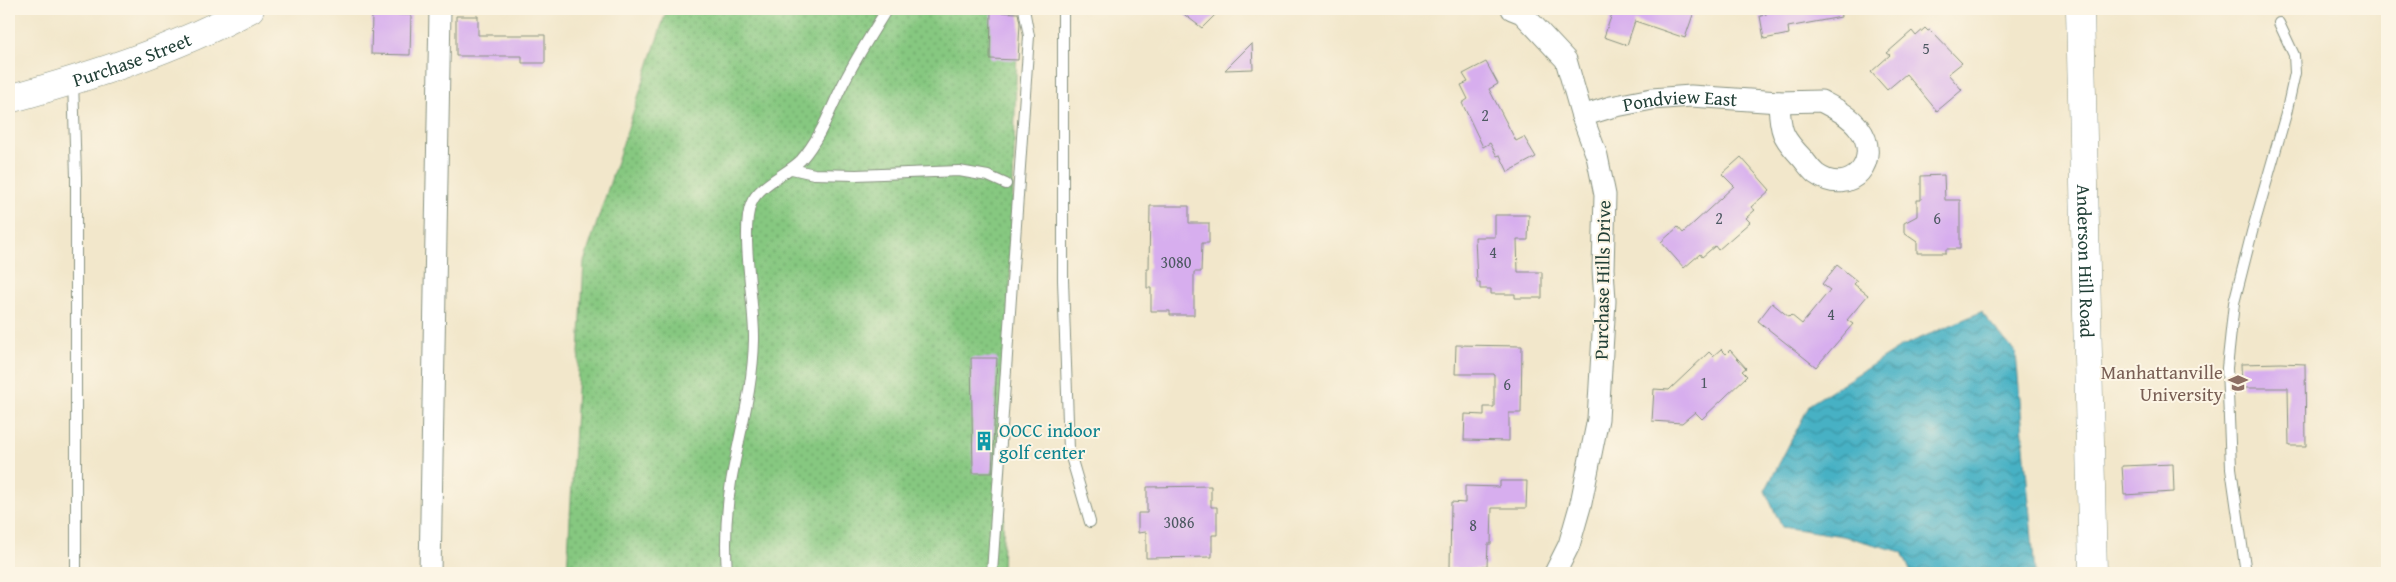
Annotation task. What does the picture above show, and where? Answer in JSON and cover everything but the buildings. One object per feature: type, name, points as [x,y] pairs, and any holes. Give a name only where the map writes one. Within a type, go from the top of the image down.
[{"type":"main road","name":"Purchase Street","points":[[9,99],[143,58],[212,29],[250,9]]},
{"type":"main road","name":"Anderson Hill Road","points":[[2080,9],[2093,573]]},
{"type":"street","points":[[430,573],[440,9]]},
{"type":"street","name":"Purchase Hills Drive","points":[[1512,9],[1522,13],[1566,60],[1582,116],[1597,156],[1605,195],[1603,269],[1605,301],[1598,419],[1581,503],[1569,545],[1555,573]]},
{"type":"street","name":"Pondview East","points":[[1582,116],[1611,107],[1691,96],[1779,102],[1821,101],[1843,113],[1858,128],[1865,140],[1867,153],[1863,169],[1857,177],[1844,182],[1830,180],[1816,174],[1793,148],[1780,128],[1779,102]]},
{"type":"lane","points":[[727,573],[728,508],[731,482],[751,386],[754,341],[748,230],[751,204],[772,179],[792,169],[811,149],[826,124],[842,84],[887,9]]},
{"type":"lane","points":[[992,573],[1028,36],[1024,9]]},
{"type":"lane","points":[[1063,9],[1063,280],[1069,450],[1090,522]]},
{"type":"lane","points":[[2246,573],[2231,468],[2226,368],[2234,303],[2286,114],[2295,73],[2294,54],[2279,23]]},
{"type":"lane","points":[[72,80],[76,177],[76,573]]},
{"type":"lane","points":[[792,169],[814,174],[856,175],[960,170],[988,176],[1006,184]]},
{"type":"green space","points":[[667,9],[1018,9],[1002,573],[567,573],[584,262]]},
{"type":"water","points":[[1981,312],[2016,353],[2035,573],[1911,573],[1902,552],[1843,536],[1782,527],[1765,491],[1810,404],[1902,346]]},
{"type":"place","name":"Manhattanville University","points":[[2238,383]]},
{"type":"place","name":"OOCC indoor golf center","points":[[984,441]]}]
